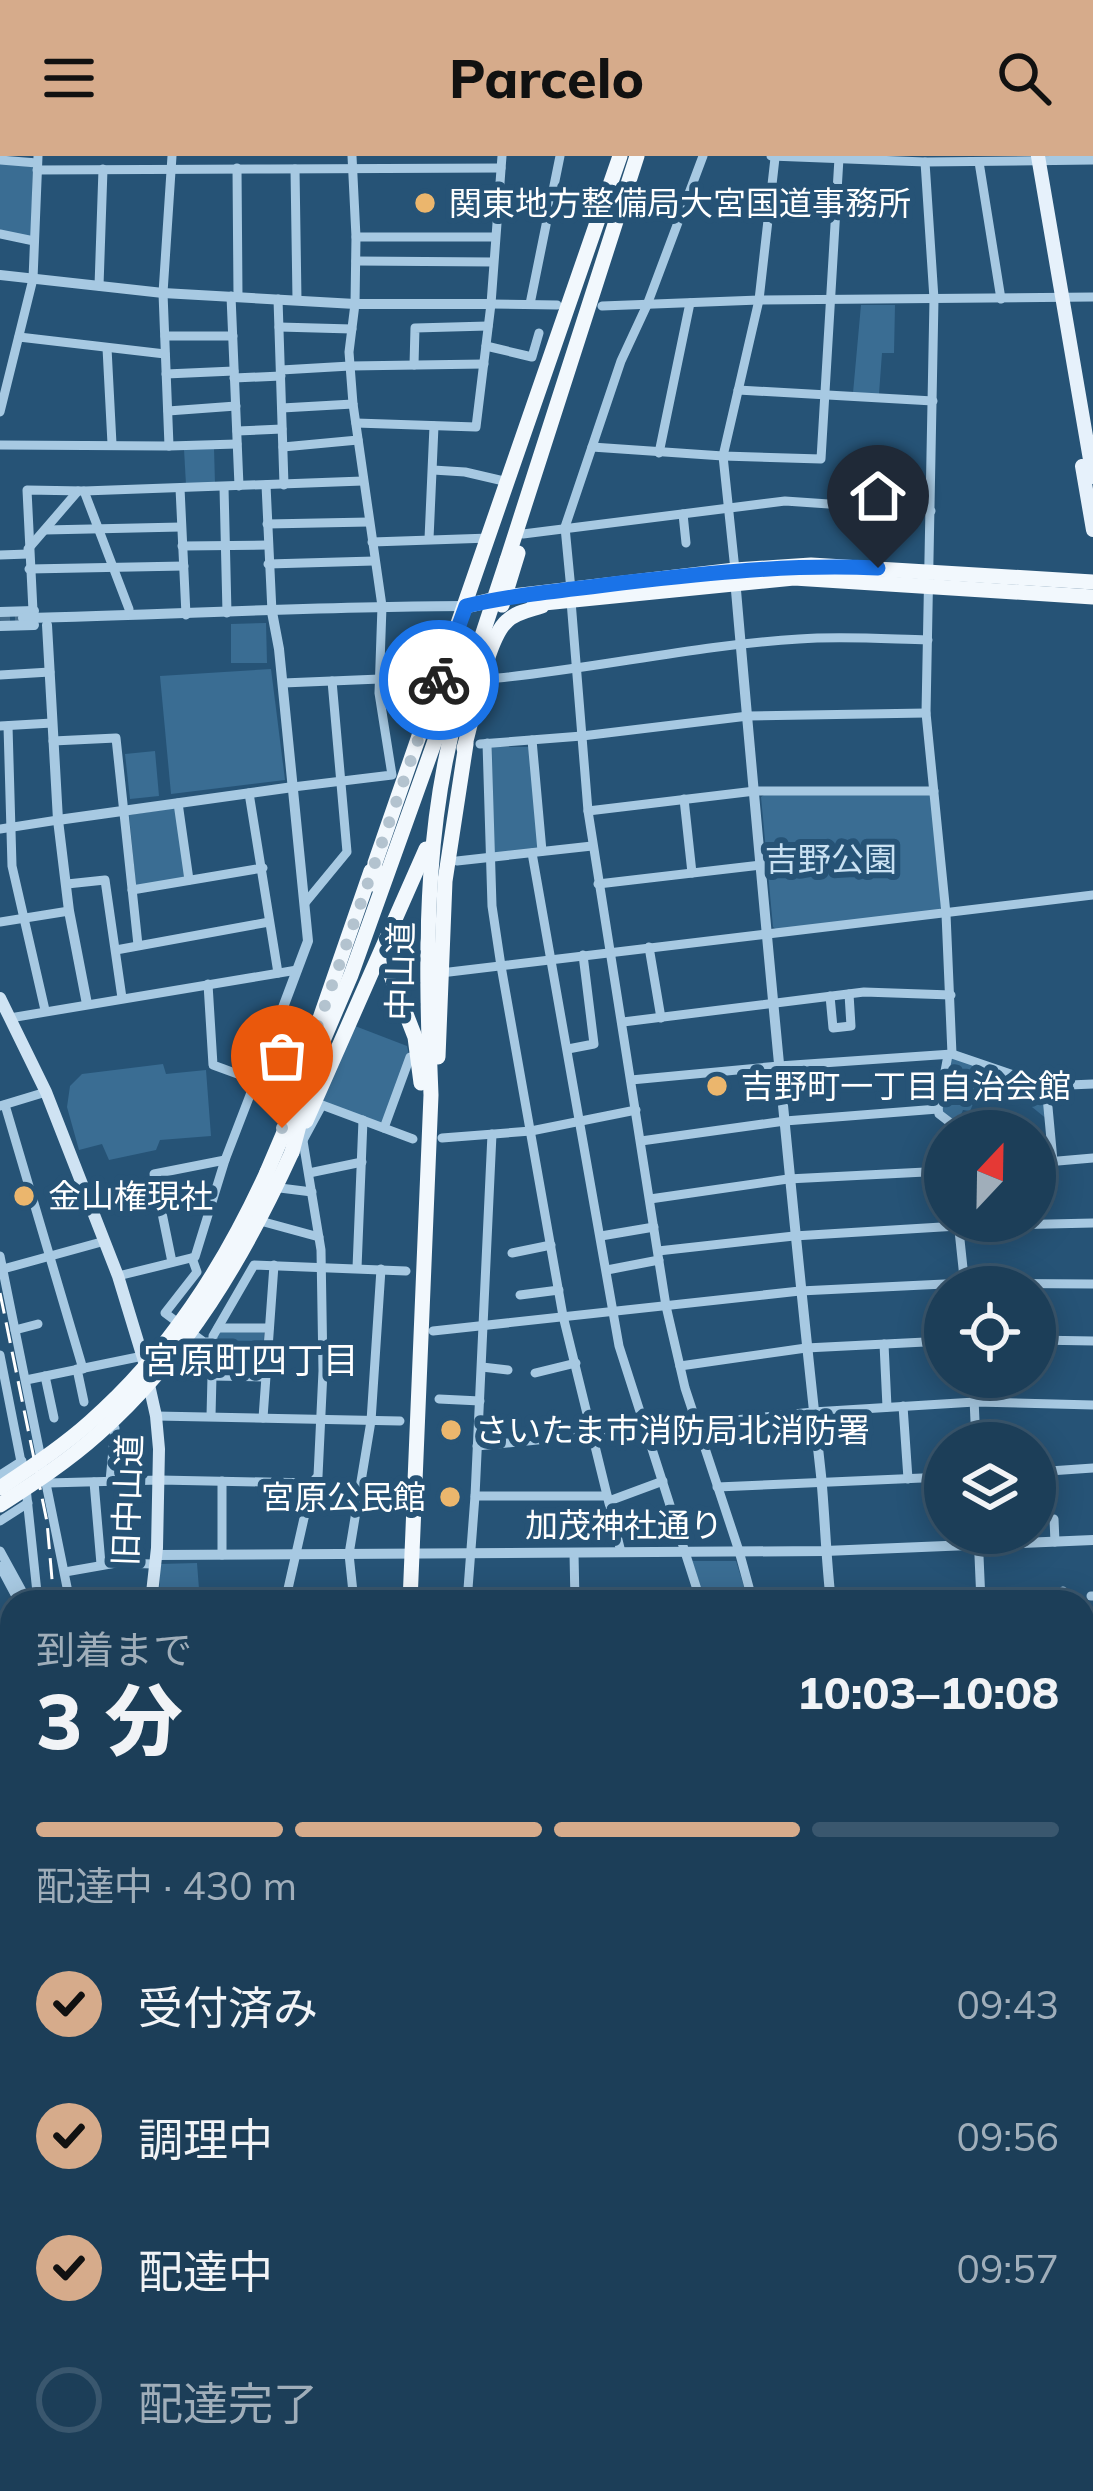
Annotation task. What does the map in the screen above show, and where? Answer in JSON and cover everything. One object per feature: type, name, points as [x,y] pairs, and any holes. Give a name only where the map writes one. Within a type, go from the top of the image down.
[{"type":"highway","name":"中山道","points":[[374,884],[375,863],[614,175],[628,156]]},
{"type":"highway","name":"中山道","points":[[402,1590],[426,1238],[431,1095],[428,1018],[438,800],[470,658],[628,156]]},
{"type":"highway","points":[[502,603],[585,350],[614,175]]},
{"type":"highway","points":[[466,606],[735,576],[1093,582]]},
{"type":"highway","points":[[930,578],[1093,597]]},
{"type":"highway","points":[[426,1238],[436,1134],[447,865],[478,743],[494,641],[507,620],[571,596]]},
{"type":"highway","points":[[502,603],[550,602]]},
{"type":"highway","points":[[466,606],[483,618],[494,641]]},
{"type":"highway","points":[[0,1488],[93,1420],[163,1346],[220,1265],[267,1172],[351,975],[470,658]]},
{"type":"highway","points":[[297,1146],[300,1118],[464,687]]},
{"type":"highway","points":[[445,804],[478,743]]},
{"type":"highway","points":[[0,1505],[100,1432],[182,1344],[218,1294],[297,1146],[426,849]]},
{"type":"highway","points":[[267,1172],[375,863]]},
{"type":"highway","name":"中山道","points":[[385,960],[415,1036],[421,1088],[409,1590]]},
{"type":"main road","points":[[1039,158],[1092,471]]},
{"type":"main road","points":[[1071,348],[1084,376],[1093,426]]},
{"type":"main road","points":[[1071,348],[1068,377],[1093,530]]},
{"type":"main road","name":"旧中山道","points":[[0,998],[46,1092],[118,1276],[143,1356],[156,1416],[160,1480],[152,1590]]},
{"type":"street","points":[[169,446],[163,292],[172,156]]},
{"type":"street","points":[[6,828],[392,775],[381,713],[382,606],[350,366],[356,261],[352,156]]},
{"type":"street","points":[[530,304],[560,156]]},
{"type":"street","points":[[703,156],[621,362],[565,530],[587,811],[666,1306],[696,1423],[750,1590]]},
{"type":"street","points":[[830,1590],[723,456],[759,300],[773,157],[1093,160]]},
{"type":"street","points":[[592,447],[821,459],[839,158]]},
{"type":"street","points":[[0,160],[172,172],[501,162],[476,427],[356,423]]},
{"type":"street","points":[[641,1141],[784,1121],[938,1109],[950,1055],[951,995],[926,713],[934,299],[925,162]]},
{"type":"street","points":[[979,162],[1001,298]]},
{"type":"street","points":[[0,412],[33,278],[37,163]]},
{"type":"street","points":[[237,168],[232,336],[239,486]]},
{"type":"street","points":[[296,169],[297,300]]},
{"type":"street","points":[[99,286],[104,170]]},
{"type":"street","points":[[0,234],[34,241]]},
{"type":"street","points":[[356,237],[495,237]]},
{"type":"street","points":[[356,261],[494,262]]},
{"type":"street","points":[[0,275],[163,292],[355,304],[557,305]]},
{"type":"street","points":[[602,306],[1093,297]]},
{"type":"street","points":[[278,299],[284,485]]},
{"type":"street","points":[[659,453],[691,303]]},
{"type":"street","points":[[414,365],[415,328],[488,326]]},
{"type":"street","points":[[279,327],[352,329]]},
{"type":"street","points":[[486,346],[532,357],[538,333]]},
{"type":"street","points":[[165,336],[232,336]]},
{"type":"street","points":[[19,337],[165,354]]},
{"type":"street","points":[[107,348],[112,444]]},
{"type":"street","points":[[166,374],[484,364]]},
{"type":"street","points":[[738,390],[933,401]]},
{"type":"street","points":[[282,408],[353,404]]},
{"type":"street","points":[[168,411],[236,406]]},
{"type":"street","points":[[430,539],[434,426]]},
{"type":"street","points":[[237,431],[282,429]]},
{"type":"street","points":[[283,447],[358,440]]},
{"type":"street","points":[[0,445],[237,444]]},
{"type":"street","points":[[433,470],[508,482]]},
{"type":"street","points":[[28,615],[27,490],[363,482]]},
{"type":"street","points":[[213,1342],[204,1342],[165,1313],[197,1272],[192,1258],[308,941],[272,612],[266,485]]},
{"type":"street","points":[[224,487],[227,614]]},
{"type":"street","points":[[180,488],[186,615]]},
{"type":"street","points":[[81,491],[129,609]]},
{"type":"street","points":[[0,555],[28,552],[81,491]]},
{"type":"street","points":[[524,534],[785,501],[931,511]]},
{"type":"street","points":[[683,514],[686,543]]},
{"type":"street","points":[[267,524],[369,522]]},
{"type":"street","points":[[45,530],[181,527]]},
{"type":"street","points":[[372,542],[490,538]]},
{"type":"street","points":[[182,546],[268,544]]},
{"type":"street","points":[[268,564],[374,561]]},
{"type":"street","points":[[29,569],[184,566]]},
{"type":"street","points":[[0,612],[186,615],[466,606]]},
{"type":"street","points":[[28,615],[170,608],[186,615]]},
{"type":"street","points":[[0,626],[170,622],[186,615]]},
{"type":"street","points":[[47,625],[58,820],[87,1004]]},
{"type":"street","points":[[498,678],[805,638],[928,640]]},
{"type":"street","points":[[0,675],[50,672]]},
{"type":"street","points":[[283,683],[427,680]]},
{"type":"street","points":[[304,903],[347,852],[332,681]]},
{"type":"street","points":[[621,1552],[563,1316],[501,966],[478,743],[748,716],[926,713]]},
{"type":"street","points":[[45,1010],[6,828],[4,726],[52,723]]},
{"type":"street","points":[[53,741],[116,738],[139,945]]},
{"type":"street","points":[[532,740],[537,852],[550,961],[619,1346],[698,1590]]},
{"type":"street","points":[[587,811],[754,791],[934,791]]},
{"type":"street","points":[[249,793],[278,973]]},
{"type":"street","points":[[684,800],[692,873]]},
{"type":"street","points":[[178,803],[189,880]]},
{"type":"street","points":[[457,862],[592,846]]},
{"type":"street","points":[[598,884],[760,865]]},
{"type":"street","points":[[132,890],[262,868]]},
{"type":"street","points":[[67,884],[105,880],[122,998]]},
{"type":"street","points":[[441,973],[1092,898]]},
{"type":"street","points":[[0,922],[69,911]]},
{"type":"street","points":[[116,950],[269,922]]},
{"type":"street","points":[[649,947],[661,1018]]},
{"type":"street","points":[[568,1049],[594,1044],[583,955]]},
{"type":"street","points":[[10,1018],[297,970]]},
{"type":"street","points":[[208,984],[213,1065],[287,1092]]},
{"type":"street","points":[[622,1022],[864,992],[951,995]]},
{"type":"street","points":[[830,996],[833,1028],[851,1026],[849,994]]},
{"type":"street","points":[[631,1080],[950,1055],[1046,1086],[1093,1084]]},
{"type":"street","points":[[384,1128],[410,1057]]},
{"type":"street","points":[[1046,1086],[1048,1110]]},
{"type":"street","points":[[46,1092],[3,1105],[50,1256],[84,1402]]},
{"type":"street","points":[[406,1271],[243,1263],[297,1146],[322,1105],[412,1138]]},
{"type":"street","points":[[442,1138],[531,1131],[636,1110]]},
{"type":"street","points":[[357,1268],[363,1120]]},
{"type":"street","points":[[467,1590],[492,1134]]},
{"type":"street","points":[[288,1590],[318,1476],[322,1419],[319,1237],[309,1173],[297,1146]]},
{"type":"street","points":[[1056,1161],[1093,1158]]},
{"type":"street","points":[[172,1262],[154,1174],[225,1160]]},
{"type":"street","points":[[309,1173],[362,1162]]},
{"type":"street","points":[[650,1199],[788,1179],[924,1172]]},
{"type":"street","points":[[280,1188],[312,1192]]},
{"type":"street","points":[[264,1222],[319,1237]]},
{"type":"street","points":[[1056,1223],[1093,1223]]},
{"type":"street","points":[[607,1270],[658,1256],[794,1236],[924,1226]]},
{"type":"street","points":[[601,1236],[654,1227]]},
{"type":"street","points":[[3,1269],[105,1241]]},
{"type":"street","points":[[512,1253],[551,1245]]},
{"type":"street","points":[[0,1256],[68,1590]]},
{"type":"street","points":[[118,1276],[192,1258]]},
{"type":"street","points":[[211,1417],[213,1342],[254,1265]]},
{"type":"street","points":[[263,1418],[274,1265]]},
{"type":"street","points":[[352,1590],[349,1554],[371,1420],[381,1269]]},
{"type":"street","points":[[1056,1284],[1093,1284]]},
{"type":"street","points":[[433,1330],[800,1291],[924,1286]]},
{"type":"street","points":[[520,1295],[559,1290]]},
{"type":"street","points":[[15,1330],[38,1324]]},
{"type":"street","points":[[218,1328],[269,1328]]},
{"type":"street","points":[[1056,1340],[1093,1341]]},
{"type":"street","points":[[680,1366],[806,1348],[924,1342]]},
{"type":"street","points":[[884,1344],[887,1407]]},
{"type":"street","points":[[0,1355],[22,1461],[37,1590]]},
{"type":"street","points":[[26,1380],[143,1356]]},
{"type":"street","points":[[536,1373],[575,1363]]},
{"type":"street","points":[[482,1367],[508,1370]]},
{"type":"street","points":[[45,1376],[54,1418]]},
{"type":"street","points":[[212,1376],[265,1377]]},
{"type":"street","points":[[975,1398],[975,1422]]},
{"type":"street","points":[[439,1399],[480,1401]]},
{"type":"street","points":[[477,1446],[887,1407],[975,1402],[1093,1405]]},
{"type":"street","points":[[903,1406],[908,1478]]},
{"type":"street","points":[[156,1416],[400,1421]]},
{"type":"street","points":[[110,1481],[115,1428]]},
{"type":"street","points":[[656,1460],[670,1456]]},
{"type":"street","points":[[0,1475],[22,1461]]},
{"type":"street","points":[[1056,1471],[1093,1468]]},
{"type":"street","points":[[718,1487],[924,1478]]},
{"type":"street","points":[[222,1481],[222,1555]]},
{"type":"street","points":[[475,1496],[608,1498],[663,1481]]},
{"type":"street","points":[[94,1482],[101,1564]]},
{"type":"street","points":[[48,1483],[313,1483]]},
{"type":"street","points":[[0,1521],[28,1503]]},
{"type":"street","name":"加茂神社通り","points":[[1056,1542],[1093,1540]]},
{"type":"street","name":"加茂神社通り","points":[[155,1560],[222,1555],[825,1551],[924,1544]]},
{"type":"street","points":[[0,1551],[21,1590]]},
{"type":"street","points":[[574,1553],[574,1590]]},
{"type":"street","points":[[979,1554],[981,1590]]},
{"type":"street","points":[[65,1571],[155,1560]]},
{"type":"green space","points":[[0,163],[33,167],[31,237],[0,231]]},
{"type":"green space","points":[[861,305],[895,305],[894,353],[882,353],[879,394],[853,393]]},
{"type":"green space","points":[[214,448],[215,484],[186,485],[184,449]]},
{"type":"green space","points":[[266,623],[267,663],[231,663],[231,624]]},
{"type":"green space","points":[[271,669],[285,780],[171,794],[160,676]]},
{"type":"green space","points":[[492,747],[530,749],[537,849],[493,851]]},
{"type":"green space","points":[[155,751],[159,796],[130,799],[125,754]]},
{"type":"green space","name":"吉野公園","points":[[928,793],[939,910],[773,927],[761,797]]},
{"type":"green space","points":[[175,808],[186,879],[136,886],[129,815]]},
{"type":"green space","points":[[355,1026],[407,1046],[409,1055],[380,1123],[320,1101]]},
{"type":"green space","points":[[951,1059],[1045,1088],[1047,1110],[1036,1110],[1034,1101],[982,1083],[970,1110],[941,1110]]},
{"type":"green space","points":[[163,1064],[166,1074],[206,1070],[211,1136],[160,1140],[156,1150],[109,1160],[102,1144],[79,1150],[67,1107],[70,1086],[82,1074]]},
{"type":"green space","points":[[264,1331],[263,1373],[218,1374],[219,1332]]},
{"type":"green space","points":[[692,1561],[736,1561],[745,1590],[701,1590]]},
{"type":"green space","points":[[197,1563],[199,1590],[159,1590],[160,1564]]},
{"type":"tunnel","points":[[0,619],[23,618]]},
{"type":"railway","points":[[0,1293],[47,1522],[53,1590]]},
{"type":"way so far","points":[[282,1128],[439,680]]},
{"type":"place","name":"関東地方整備局大宮国道事務所","points":[[425,203]]},
{"type":"place","name":"吉野町一丁目自治会館","points":[[717,1086]]},
{"type":"place","name":"金山権現社","points":[[24,1196]]},
{"type":"place","name":"さいたま市消防局北消防署","points":[[451,1430]]},
{"type":"place","name":"宮原公民館","points":[[450,1497]]},
{"type":"district","name":"宮原町四丁目","points":[[251,1360]]},
{"type":"route","points":[[439,680],[466,606],[504,597],[734,570],[811,565],[878,568]]}]
